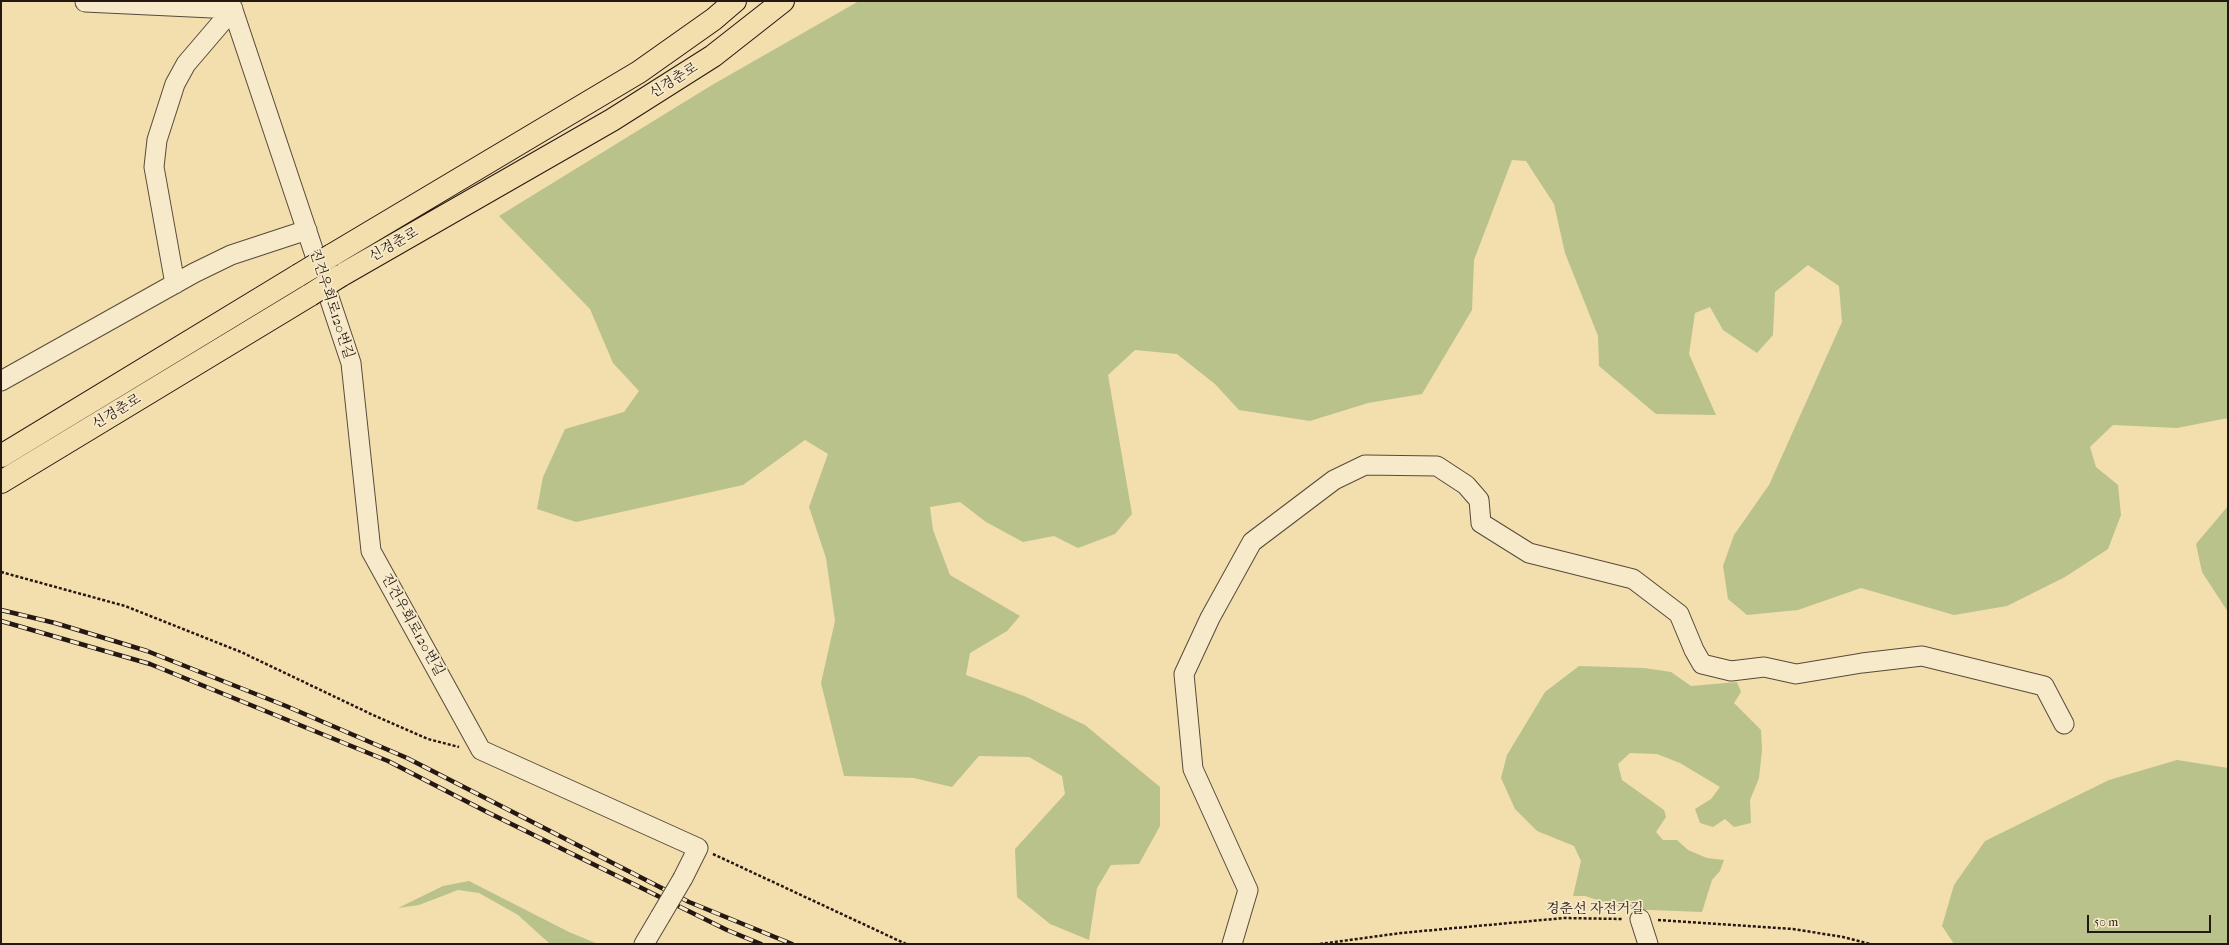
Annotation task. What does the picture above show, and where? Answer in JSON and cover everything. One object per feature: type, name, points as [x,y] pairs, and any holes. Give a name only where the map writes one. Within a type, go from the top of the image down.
[{"type":"highway","name":"신경춘로","points":[[1,456],[299,275],[639,72],[714,19],[735,1]]},
{"type":"highway","name":"신경춘로","points":[[1,482],[340,276],[612,120],[713,56],[783,1]]},
{"type":"street","points":[[85,2],[231,5]]},
{"type":"street","points":[[175,284],[154,167],[157,140],[175,84],[186,64],[231,5]]},
{"type":"street","name":"진건우회로120번길","points":[[231,5],[351,363],[371,551],[481,750],[698,848],[683,878],[644,944]]},
{"type":"street","name":"진건우회로120번길","points":[[1,381],[175,284],[231,255],[306,230]]},
{"type":"street","points":[[1232,944],[1248,890],[1193,769],[1184,674],[1210,618],[1252,542],[1334,480],[1365,465],[1437,466],[1466,484],[1479,500],[1481,523],[1529,553],[1633,579],[1679,614],[1702,664],[1731,671],[1764,667],[1796,674],[1862,663],[1922,656],[2044,686],[2064,724]]},
{"type":"street","points":[[1640,919],[1648,944]]},
{"type":"path","name":"경춘선 자전거길","points":[[1320,944],[1401,934],[1564,918],[1640,919],[1793,929],[1843,937],[1870,944]]},
{"type":"green space","points":[[859,1],[2228,1],[2228,418],[2177,428],[2113,425],[2090,447],[2096,467],[2118,485],[2121,515],[2108,549],[2065,577],[2007,606],[1954,615],[1861,588],[1798,610],[1747,615],[1728,599],[1723,566],[1734,535],[1769,485],[1842,322],[1839,286],[1808,265],[1775,292],[1773,335],[1757,353],[1723,330],[1710,307],[1695,313],[1689,354],[1716,415],[1656,414],[1599,366],[1598,336],[1565,253],[1554,204],[1526,161],[1512,160],[1474,260],[1472,310],[1422,394],[1368,403],[1310,421],[1239,410],[1215,384],[1177,354],[1135,350],[1108,375],[1132,514],[1115,534],[1078,548],[1054,536],[1023,542],[986,522],[960,502],[930,507],[933,530],[950,575],[1020,616],[1007,631],[970,653],[966,675],[1024,696],[1085,725],[1160,787],[1160,826],[1139,864],[1111,865],[1097,888],[1089,940],[1050,924],[1017,897],[1015,849],[1065,794],[1062,776],[1029,757],[979,756],[952,787],[914,778],[844,776],[821,683],[835,621],[826,558],[809,507],[828,454],[805,440],[743,485],[576,522],[537,509],[543,477],[565,429],[624,412],[639,391],[613,363],[590,309],[499,216],[712,85]]},
{"type":"green space","points":[[2228,506],[2228,612],[2202,572],[2196,544]]},
{"type":"green space","points":[[1579,666],[1644,668],[1671,672],[1691,686],[1737,682],[1741,692],[1734,703],[1761,730],[1762,750],[1759,778],[1750,800],[1751,823],[1734,827],[1725,819],[1713,827],[1700,823],[1695,809],[1711,799],[1720,787],[1680,763],[1657,754],[1630,753],[1618,764],[1622,780],[1664,810],[1666,817],[1656,832],[1663,840],[1677,840],[1688,850],[1707,858],[1724,860],[1720,871],[1712,880],[1702,912],[1625,909],[1585,896],[1573,896],[1581,861],[1574,846],[1537,831],[1515,809],[1501,778],[1507,755],[1545,692]]},
{"type":"green space","points":[[2177,760],[2228,768],[2228,944],[1954,944],[1942,926],[1954,885],[1985,841],[2109,780]]},
{"type":"green space","points":[[469,881],[569,932],[598,944],[550,944],[518,915],[479,893],[458,890],[419,905],[398,908],[443,886]]},
{"type":"railway","points":[[1,610],[55,623],[147,651],[286,706],[407,758],[689,902],[792,944]]},
{"type":"railway","points":[[1,621],[150,664],[388,761],[487,812],[727,930],[761,944]]}]
